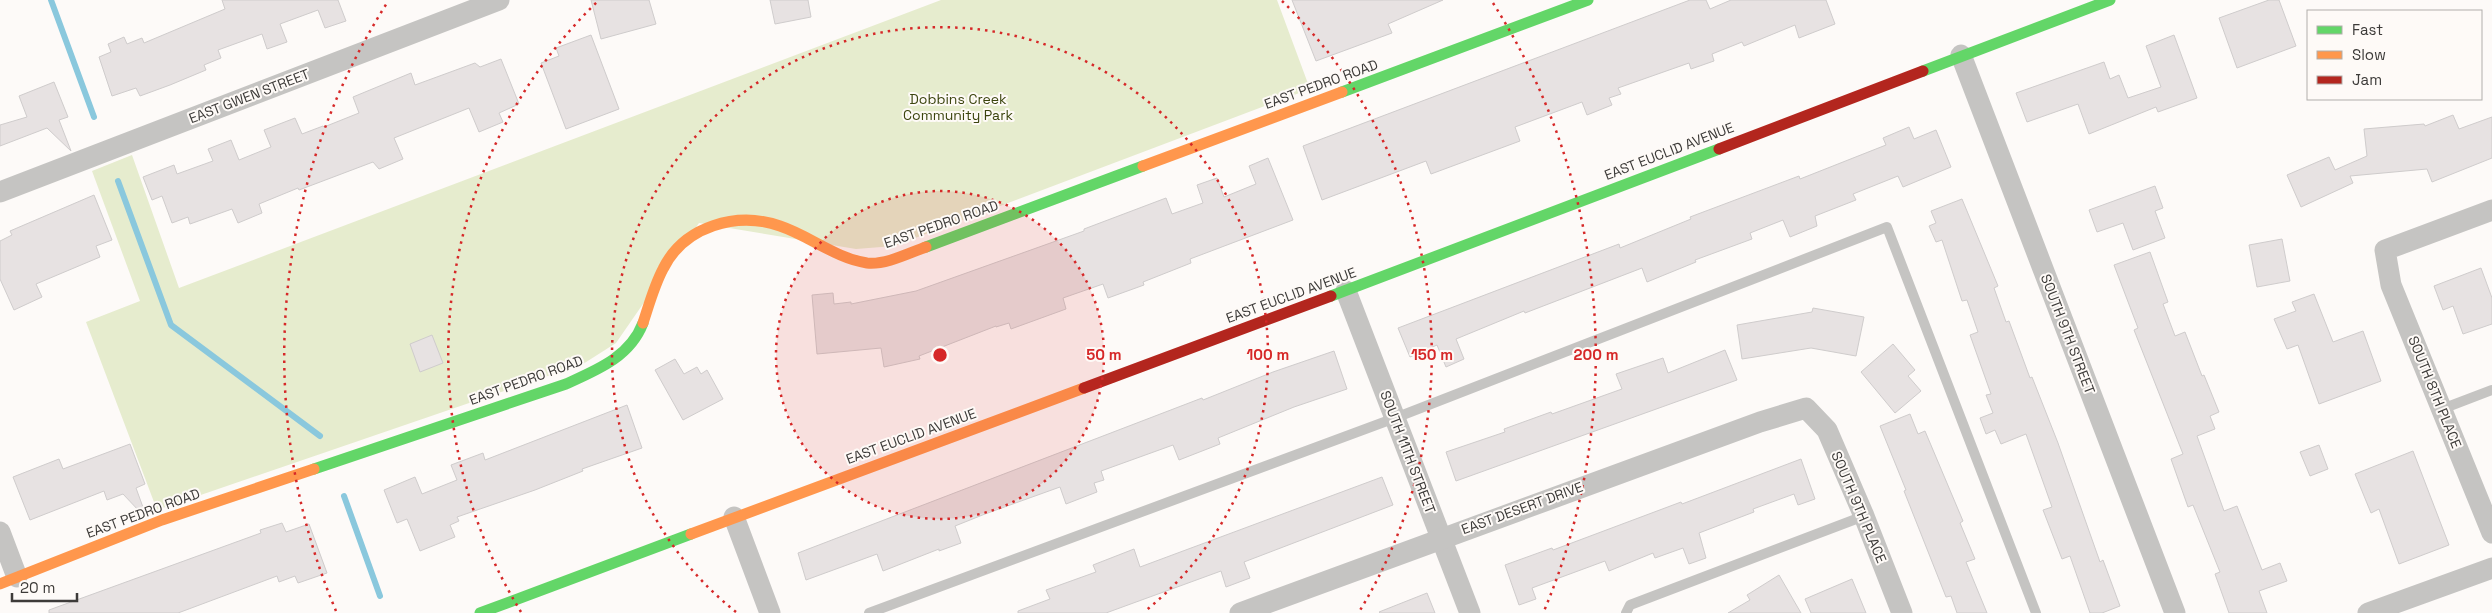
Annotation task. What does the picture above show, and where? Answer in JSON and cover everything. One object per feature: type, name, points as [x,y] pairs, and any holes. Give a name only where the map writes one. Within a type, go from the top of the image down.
[{"type":"street","name":"EAST GWEN STREET","points":[[0,192],[499,0]]},
{"type":"street","name":"EAST PEDRO ROAD","points":[[8,581],[162,520],[566,384],[598,370],[624,352],[638,336],[664,268],[678,249],[694,235],[717,223],[751,220],[781,226],[836,254],[869,263],[896,258],[1561,5],[1588,0]]},
{"type":"street","name":"EAST EUCLID AVENUE","points":[[480,613],[1346,291],[1961,55],[2110,0]]},
{"type":"street","name":"SOUTH 9TH STREET","points":[[1961,55],[2175,613]]},
{"type":"street","name":"SOUTH 8TH PLACE","points":[[2492,210],[2385,250],[2392,285],[2492,532]]},
{"type":"street","name":"SOUTH 11TH STREET","points":[[1346,291],[1470,613]]},
{"type":"street","name":"SOUTH 9TH PLACE","points":[[1806,408],[1827,430],[1864,516],[1902,613]]},
{"type":"street","name":"EAST DESERT DRIVE","points":[[1240,613],[1760,422],[1806,408]]},
{"type":"street","points":[[734,517],[770,613]]},
{"type":"street","points":[[0,532],[8,581]]},
{"type":"street","points":[[2368,613],[2492,568]]},
{"type":"lane","points":[[869,613],[1395,418],[1887,227],[2036,613]]},
{"type":"lane","points":[[2442,409],[2492,390]]},
{"type":"lane","points":[[1626,613],[1630,605],[1864,516]]},
{"type":"green space","name":"Dobbins Creek Community Park","points":[[941,0],[1277,0],[1310,89],[894,246],[856,249],[699,223],[616,343],[583,364],[157,510],[86,322],[140,301],[92,171],[132,155],[179,288]]},
{"type":"building","points":[[222,0],[338,0],[346,21],[325,28],[318,10],[280,24],[287,42],[267,49],[262,34],[218,50],[221,58],[204,65],[206,70],[170,85],[140,96],[136,88],[112,96],[99,57],[111,52],[108,44],[124,37],[127,44],[142,38],[144,43],[225,9]]},
{"type":"building","points":[[591,0],[649,0],[656,24],[601,39]]},
{"type":"building","points":[[770,0],[808,0],[811,17],[775,24]]},
{"type":"building","points":[[1292,0],[1443,0],[1388,24],[1392,33],[1316,61]]},
{"type":"building","points":[[1690,0],[1706,0],[1710,9],[1731,0],[1826,0],[1835,24],[1799,38],[1795,25],[1744,46],[1742,42],[1712,54],[1714,61],[1691,69],[1689,63],[1618,88],[1621,94],[1609,98],[1612,105],[1587,115],[1582,102],[1515,127],[1520,141],[1431,174],[1426,161],[1322,200],[1303,146]]},
{"type":"building","points":[[2269,0],[2279,0],[2296,46],[2237,68],[2219,18]]},
{"type":"building","points":[[591,35],[619,109],[566,129],[541,63],[559,56],[556,48]]},
{"type":"building","points":[[2174,35],[2197,98],[2158,112],[2156,107],[2089,134],[2078,104],[2027,122],[2016,93],[2104,62],[2110,79],[2119,75],[2128,98],[2161,87],[2146,46]]},
{"type":"building","points":[[501,59],[519,104],[499,113],[503,122],[479,132],[469,108],[394,138],[403,159],[379,169],[373,162],[299,190],[298,188],[259,204],[262,213],[238,223],[232,209],[190,224],[188,217],[172,223],[162,196],[152,200],[143,177],[174,165],[177,174],[213,161],[208,149],[231,140],[239,160],[271,147],[264,130],[295,118],[302,134],[324,127],[359,113],[353,97],[411,73],[415,85],[475,63],[480,67]]},
{"type":"building","points":[[54,82],[68,117],[59,120],[71,151],[47,128],[0,146],[0,125],[27,117],[19,96]]},
{"type":"building","points":[[2453,115],[2459,129],[2492,117],[2492,158],[2432,182],[2427,169],[2350,176],[2353,183],[2301,207],[2287,175],[2329,157],[2335,170],[2367,156],[2364,129],[2424,124],[2425,126]]},
{"type":"building","points":[[1909,127],[1914,139],[1936,130],[1951,167],[1903,187],[1898,176],[1853,194],[1856,200],[1815,216],[1817,226],[1790,237],[1783,220],[1750,233],[1752,239],[1695,260],[1696,262],[1647,282],[1642,268],[1525,313],[1524,311],[1456,339],[1464,359],[1446,367],[1437,345],[1410,357],[1398,328],[1619,244],[1620,248],[1691,219],[1690,217],[1799,176],[1800,179],[1886,145],[1883,138]]},
{"type":"building","points":[[1268,158],[1293,220],[1190,259],[1191,263],[1143,282],[1144,285],[1108,298],[1103,284],[1063,298],[1066,309],[1011,329],[1009,323],[996,326],[919,356],[920,359],[884,367],[881,348],[817,354],[812,295],[833,293],[834,304],[851,302],[851,304],[916,291],[1084,231],[1084,229],[1166,198],[1172,214],[1203,203],[1197,185],[1217,178],[1224,197],[1256,184],[1249,166]]},
{"type":"building","points":[[2155,186],[2163,208],[2155,211],[2165,238],[2133,250],[2123,223],[2097,232],[2089,210]]},
{"type":"building","points":[[94,195],[112,240],[96,246],[100,257],[36,284],[42,297],[14,310],[0,279],[0,241],[12,235],[10,231]]},
{"type":"building","points":[[1962,199],[1998,286],[1994,288],[2006,322],[2009,321],[2030,378],[2032,377],[2058,443],[2100,562],[2103,560],[2120,606],[2102,613],[2090,613],[2070,556],[2062,559],[2043,510],[2052,507],[2026,434],[2001,444],[1995,430],[1986,434],[1980,418],[1993,413],[1986,395],[1991,394],[1970,335],[1978,332],[1967,300],[1962,301],[1942,240],[1936,242],[1929,226],[1936,223],[1931,211]]},
{"type":"building","points":[[2282,239],[2290,281],[2257,287],[2249,245]]},
{"type":"building","points":[[2150,252],[2168,302],[2163,304],[2175,336],[2185,332],[2202,376],[2204,375],[2219,412],[2210,416],[2215,429],[2197,436],[2224,511],[2237,506],[2262,570],[2280,563],[2287,581],[2259,591],[2267,613],[2229,613],[2215,574],[2220,572],[2193,505],[2188,507],[2171,459],[2183,454],[2134,330],[2138,328],[2114,265]]},
{"type":"building","points":[[2481,268],[2492,298],[2492,324],[2463,334],[2453,306],[2443,310],[2434,286]]},
{"type":"building","points":[[2314,294],[2333,342],[2363,331],[2381,381],[2319,404],[2298,345],[2287,349],[2274,319],[2296,311],[2292,302]]},
{"type":"building","points":[[1813,308],[1864,317],[1856,356],[1811,348],[1742,359],[1737,325],[1812,312]]},
{"type":"building","points":[[432,335],[443,363],[420,372],[410,344]]},
{"type":"building","points":[[1893,344],[1915,370],[1908,376],[1921,391],[1895,413],[1861,372]]},
{"type":"building","points":[[1725,350],[1737,380],[1456,481],[1446,452],[1505,432],[1504,429],[1551,412],[1552,414],[1622,389],[1616,374],[1663,358],[1668,373]]},
{"type":"building","points":[[1334,351],[1347,389],[1294,407],[1218,438],[1220,444],[1179,460],[1173,445],[1101,471],[1104,480],[1094,483],[1097,492],[1066,504],[1060,487],[985,514],[955,526],[961,543],[939,551],[939,549],[883,571],[877,554],[806,580],[798,553],[1202,398],[1203,400],[1273,372]]},
{"type":"building","points":[[675,359],[684,374],[697,367],[701,374],[707,370],[723,399],[683,420],[655,370]]},
{"type":"building","points":[[627,405],[642,448],[582,469],[583,471],[535,490],[457,517],[459,521],[450,525],[455,537],[420,551],[407,519],[397,523],[384,490],[415,477],[422,494],[457,480],[451,465],[483,453],[485,460]]},
{"type":"building","points":[[1910,414],[1918,434],[1925,431],[1963,521],[1960,523],[1975,559],[1966,562],[1987,613],[1957,613],[1951,596],[1946,597],[1904,491],[1906,490],[1880,426]]},
{"type":"building","points":[[130,444],[145,484],[136,488],[144,510],[140,512],[123,494],[107,500],[104,491],[30,520],[13,477],[59,459],[63,469]]},
{"type":"building","points":[[2319,445],[2328,469],[2310,476],[2300,452]]},
{"type":"building","points":[[2413,451],[2449,545],[2399,564],[2379,509],[2371,513],[2355,474]]},
{"type":"building","points":[[1801,459],[1815,499],[1798,505],[1794,494],[1753,509],[1754,512],[1699,533],[1706,558],[1689,564],[1683,548],[1655,558],[1653,553],[1609,571],[1605,561],[1532,588],[1536,599],[1519,605],[1505,565],[1552,548],[1553,550],[1681,502],[1682,504]]},
{"type":"building","points":[[1382,477],[1393,505],[1244,562],[1250,578],[1226,587],[1221,571],[1106,613],[1018,613],[1018,611],[1050,599],[1046,590],[1096,572],[1093,565],[1134,549],[1140,567]]},
{"type":"building","points":[[282,523],[286,532],[309,524],[327,573],[298,583],[295,576],[279,582],[277,576],[178,613],[49,613],[49,610],[261,533],[260,530]]},
{"type":"building","points":[[1779,575],[1801,613],[1728,613],[1750,600],[1747,595]]},
{"type":"building","points":[[1852,579],[1866,613],[1811,613],[1805,599]]},
{"type":"building","points":[[1427,593],[1435,613],[1379,612]]},
{"type":"waterway","points":[[51,0],[94,117]]},
{"type":"waterway","points":[[118,181],[171,325],[320,436]]},
{"type":"waterway","points":[[344,496],[380,596]]},
{"type":"traffic: fast","points":[[1342,92],[1588,0]]},
{"type":"traffic: fast","points":[[1923,71],[2110,0]]},
{"type":"traffic: fast","points":[[1331,296],[1719,149]]},
{"type":"traffic: fast","points":[[926,247],[1143,166]]},
{"type":"traffic: fast","points":[[314,469],[566,384],[601,368],[621,354],[630,345],[643,323]]},
{"type":"traffic: fast","points":[[480,613],[691,534]]},
{"type":"traffic: slow","points":[[1143,166],[1342,92]]},
{"type":"traffic: slow","points":[[643,323],[657,282],[672,254],[684,242],[713,226],[747,220],[780,226],[844,257],[867,263],[890,260],[926,247]]},
{"type":"traffic: slow","points":[[691,534],[1084,388]]},
{"type":"traffic: slow","points":[[0,584],[162,520],[314,469]]},
{"type":"traffic: jam","points":[[1719,149],[1923,71]]},
{"type":"traffic: jam","points":[[1084,388],[1331,296]]}]
